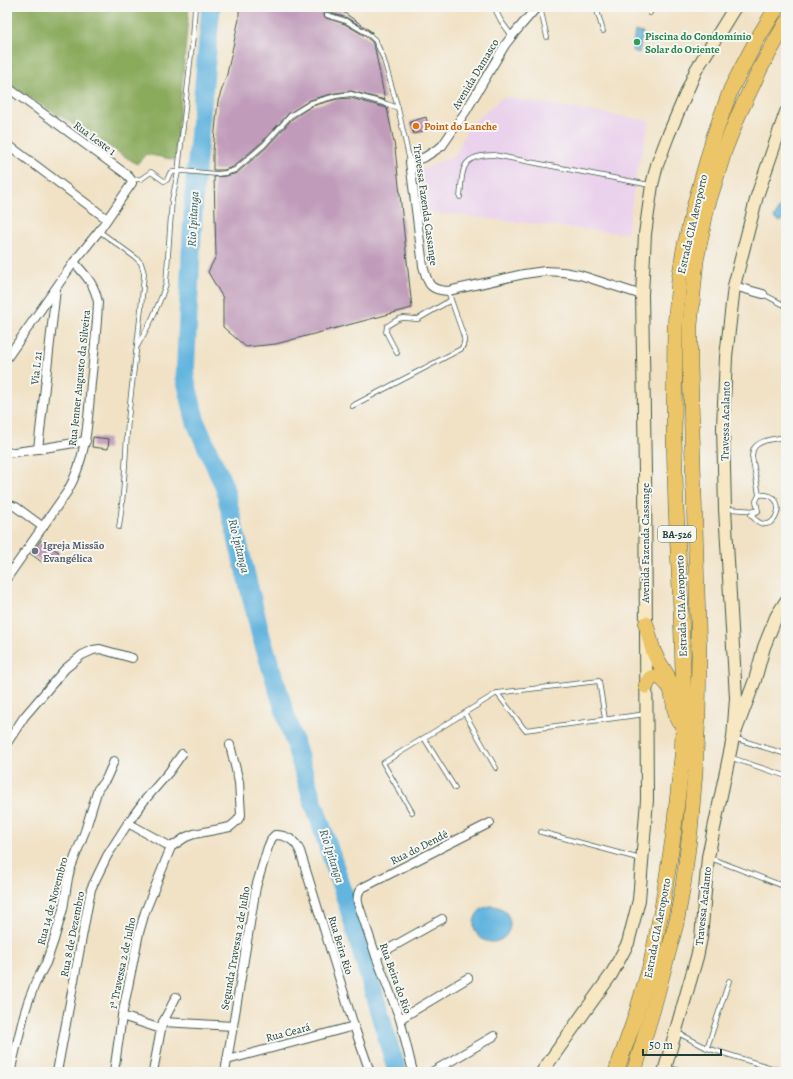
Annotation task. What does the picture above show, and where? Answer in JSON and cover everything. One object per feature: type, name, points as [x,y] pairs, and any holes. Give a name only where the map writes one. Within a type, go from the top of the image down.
[{"type":"highway","name":"Estrada CIA Aeroporto","points":[[616,1072],[652,963],[673,838],[682,757],[684,703],[674,430],[675,327],[679,280],[684,249],[714,136],[731,89],[756,41],[777,7]]},
{"type":"highway","name":"Estrada CIA Aeroporto","points":[[634,1072],[676,924],[688,848],[695,772],[700,654],[690,375],[690,325],[696,261],[707,207],[725,149],[738,116],[761,67],[786,23]]},
{"type":"highway","points":[[646,624],[653,650],[667,675],[672,691],[682,757]]},
{"type":"highway","points":[[646,686],[648,680],[656,676],[667,683],[672,691]]},
{"type":"main road","name":"Avenida Fazenda Cassange","points":[[542,1072],[611,976],[628,944],[639,900],[647,800],[645,472],[642,295],[645,234],[652,185],[657,165],[668,136],[696,70],[735,7]]},
{"type":"main road","name":"Travessa Acalanto","points":[[668,1071],[676,1032],[701,938],[708,857],[733,738],[736,698],[729,596],[723,419],[726,357],[734,286],[757,196],[786,112]]},
{"type":"main road","name":"Travessa Acalanto","points":[[733,738],[755,680],[764,647],[776,617],[786,601]]},
{"type":"main road","points":[[735,672],[737,678],[743,685],[749,685],[755,680]]},
{"type":"street","name":"Avenida Damasco","points":[[410,162],[425,157],[442,146],[466,111],[502,50],[512,36],[539,7]]},
{"type":"street","name":"Rua Leste 1","points":[[7,87],[126,174],[131,180]]},
{"type":"street","points":[[7,144],[107,219]]},
{"type":"street","name":"Travessa Fazenda Cassange","points":[[410,162],[423,266],[430,285],[439,291],[448,291]]},
{"type":"street","points":[[7,358],[74,262],[99,231],[131,186],[131,180]]},
{"type":"street","name":"Rua Jenner Augusto da Silveira","points":[[7,578],[68,492],[80,466],[86,441],[98,302],[92,282],[74,262]]},
{"type":"street","points":[[448,291],[524,274],[545,271],[580,275],[642,295]]},
{"type":"street","points":[[734,286],[763,294]]},
{"type":"street","name":"Via L 21","points":[[38,449],[56,289]]},
{"type":"street","points":[[7,453],[86,441]]},
{"type":"street","points":[[7,504],[16,507],[43,527]]},
{"type":"street","points":[[7,743],[29,711],[65,669],[82,654],[100,649],[132,658]]},
{"type":"street","points":[[128,823],[171,847],[186,837],[230,827],[237,822],[241,815],[239,782],[230,745]]},
{"type":"street","name":"Rua 8 de Dezembro","points":[[57,1072],[91,890],[107,856],[128,823],[182,754]]},
{"type":"street","name":"Rua 14 de Novembro","points":[[11,1072],[24,1015],[35,984],[50,952],[61,915],[70,870],[85,831],[98,789],[106,779],[114,761]]},
{"type":"street","name":"Rua do Dendê","points":[[358,892],[362,888],[490,823]]},
{"type":"street","name":"Rua Beira Rio","points":[[279,835],[295,842],[300,851],[354,1026],[370,1072]]},
{"type":"street","name":"Segunda Travessa 2 de Julho","points":[[225,1072],[256,887],[270,842],[273,836],[279,835]]},
{"type":"street","name":"1ª Travessa 2 de Julho","points":[[114,1072],[122,1016],[139,933],[158,877],[171,847]]},
{"type":"street","name":"Rua Beira do Rio","points":[[358,892],[358,903],[400,1019],[413,1072]]},
{"type":"street","points":[[376,956],[442,919]]},
{"type":"street","points":[[400,1019],[468,978]]},
{"type":"street","points":[[153,1072],[162,1026],[176,997]]},
{"type":"street","points":[[122,1016],[162,1026],[233,1026]]},
{"type":"street","name":"Rua Ceará","points":[[227,1060],[354,1026]]},
{"type":"street","points":[[432,1072],[494,1036]]},
{"type":"lane","points":[[138,345],[152,319],[166,284],[172,200],[178,172],[195,7]]},
{"type":"lane","points":[[494,7],[501,21],[512,36]]},
{"type":"lane","points":[[539,7],[547,37]]},
{"type":"lane","points":[[596,7],[603,31]]},
{"type":"lane","points":[[649,7],[650,13]]},
{"type":"lane","name":"Travessa Fazenda Cassange","points":[[327,15],[346,21],[367,33],[375,40],[383,57],[398,108],[410,162]]},
{"type":"lane","points":[[131,180],[141,179],[151,172],[166,181],[170,173],[183,171],[217,174],[235,170],[264,145],[290,116],[311,102],[351,94],[398,108]]},
{"type":"lane","points":[[460,197],[462,172],[466,163],[474,157],[494,154],[652,185]]},
{"type":"lane","points":[[99,231],[141,263],[143,267],[144,280],[138,345],[128,421],[122,506],[119,526]]},
{"type":"lane","points":[[352,406],[461,349],[464,345],[464,334],[448,291]]},
{"type":"lane","points":[[763,294],[786,306]]},
{"type":"lane","points":[[397,353],[386,332],[387,326],[398,318],[418,319],[451,300]]},
{"type":"lane","points":[[758,511],[756,501],[758,495],[752,456],[753,450],[757,445],[764,442],[786,437]]},
{"type":"lane","points":[[758,495],[766,494],[774,497],[778,503],[779,511],[777,518],[771,523],[763,524],[756,521],[751,515],[758,511]]},
{"type":"lane","points":[[725,509],[758,511]]},
{"type":"lane","points":[[412,812],[383,763],[497,693],[599,681],[605,719]]},
{"type":"lane","points":[[497,693],[525,730],[646,714]]},
{"type":"lane","points":[[465,714],[496,768]]},
{"type":"lane","points":[[424,738],[455,788]]},
{"type":"lane","points":[[733,738],[786,754]]},
{"type":"lane","points":[[729,757],[786,776]]},
{"type":"lane","points":[[541,832],[642,859]]},
{"type":"lane","points":[[708,857],[786,887]]},
{"type":"lane","points":[[708,1048],[729,981]]},
{"type":"lane","points":[[676,1032],[708,1048],[785,1072]]},
{"type":"shaded area","points":[[503,97],[650,121],[637,170],[627,234],[418,211],[415,172],[455,156],[468,127]]},
{"type":"green space","points":[[7,7],[189,7],[175,160],[146,154],[137,164],[7,83]]},
{"type":"water","name":"Piscina do Condomínio Solar do Oriente","points":[[635,31],[643,33],[639,53],[632,51]]},
{"type":"water","points":[[782,203],[786,205],[786,212],[781,222],[774,218]]},
{"type":"water","points":[[496,906],[505,911],[509,917],[509,931],[505,937],[496,942],[488,942],[479,937],[475,931],[474,920],[479,911],[485,907]]},
{"type":"building","points":[[239,7],[336,7],[372,32],[347,18],[328,12],[324,14],[326,18],[345,24],[372,42],[375,49],[385,100],[351,91],[335,93],[310,100],[288,114],[262,142],[233,167],[224,170],[213,170],[213,151],[218,101],[227,74],[239,19]]},
{"type":"building","points":[[351,98],[387,108],[395,148],[412,308],[276,344],[246,347],[223,327],[223,298],[208,272],[216,256],[214,177],[237,173],[266,148],[292,119],[312,106],[337,99]]},
{"type":"building","points":[[426,117],[429,129],[414,134],[410,122]]},
{"type":"building","points":[[93,437],[109,439],[108,449],[92,447]]},
{"type":"building","points":[[41,540],[59,552],[53,561],[47,557],[43,563],[31,554]]},
{"type":"waterway","name":"Rio Ipitanga","points":[[211,7],[194,193],[185,377],[196,423],[224,486],[261,636],[310,792],[349,909],[397,1072]]},
{"type":"place","name":"Piscina do Condomínio Solar do Oriente","points":[[637,42]]},
{"type":"place","name":"Point do Lanche","points":[[416,126]]},
{"type":"place","name":"Igreja Missão Evangélica","points":[[35,551]]}]
